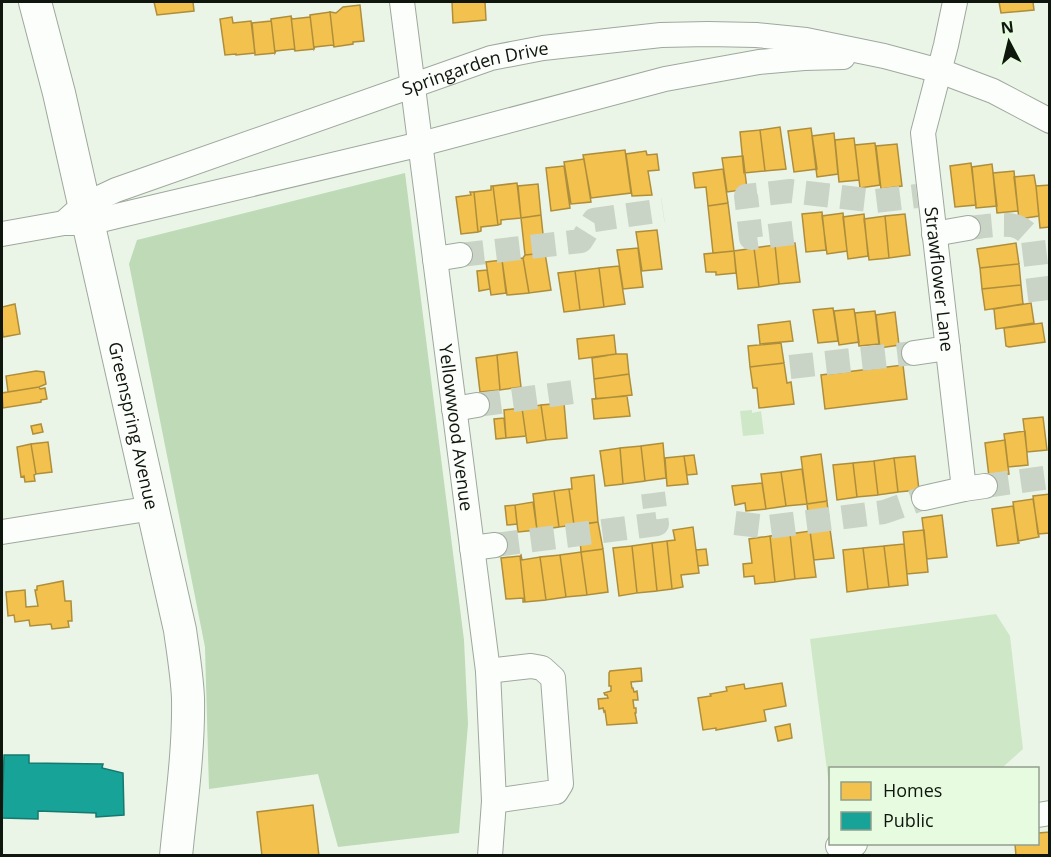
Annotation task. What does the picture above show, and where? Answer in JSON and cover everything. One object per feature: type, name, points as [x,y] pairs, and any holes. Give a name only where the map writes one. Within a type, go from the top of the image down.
[{"type":"main road","name":"Greenspring Avenue","points":[[35,2],[59,93],[79,217],[153,508],[180,630],[188,699],[187,737],[176,855]]},
{"type":"street","name":"Yellowwood Avenue","points":[[402,2],[435,259],[465,407],[484,546],[494,801],[490,855]]},
{"type":"street","name":"Strawflower Lane","points":[[924,498],[975,487],[948,348],[934,234],[923,196],[923,133],[940,71],[955,2]]},
{"type":"street","name":"Springarden Drive","points":[[79,217],[116,190],[491,58],[519,52],[661,35],[756,35],[796,39],[884,56],[940,71],[993,91],[1050,121]]},
{"type":"street","name":"Springarden Drive","points":[[79,217],[421,144],[665,79],[711,69],[804,58],[884,56]]},
{"type":"street","points":[[2,234],[79,217]]},
{"type":"street","points":[[934,234],[968,228]]},
{"type":"street","points":[[435,259],[460,255]]},
{"type":"street","points":[[914,353],[948,348]]},
{"type":"street","points":[[2,532],[153,508]]},
{"type":"street","points":[[488,671],[531,666],[542,668],[553,678],[561,784],[556,792],[494,801]]},
{"type":"green space","points":[[405,173],[464,640],[468,724],[459,833],[338,847],[318,774],[209,789],[205,647],[129,264],[137,240]]},
{"type":"green space","points":[[752,410],[752,413],[761,411],[764,434],[743,436],[740,411]]},
{"type":"green space","points":[[996,614],[1010,636],[1023,749],[1003,767],[829,767],[829,785],[810,639]]},
{"type":"building: Homes","points":[[154,2],[193,2],[194,11],[157,15]]},
{"type":"building: Homes","points":[[452,2],[485,2],[486,20],[453,23]]},
{"type":"building: Homes","points":[[999,2],[1033,2],[1034,10],[1001,13]]},
{"type":"building: Homes","points":[[360,5],[364,41],[334,47],[330,12],[336,13],[343,7]]},
{"type":"building: Homes","points":[[330,12],[334,47],[333,45],[314,49],[310,15]]},
{"type":"building: Homes","points":[[310,15],[314,49],[295,51],[291,16],[292,19],[310,17]]},
{"type":"building: Homes","points":[[291,16],[295,51],[294,49],[275,53],[271,19]]},
{"type":"building: Homes","points":[[232,17],[233,23],[251,21],[255,53],[225,55],[220,19]]},
{"type":"building: Homes","points":[[271,19],[275,53],[255,55],[252,23],[271,21]]},
{"type":"building: Homes","points":[[780,127],[786,169],[765,171],[760,130]]},
{"type":"building: Homes","points":[[811,128],[817,169],[794,172],[788,131]]},
{"type":"building: Homes","points":[[760,130],[765,171],[744,173],[740,132]]},
{"type":"building: Homes","points":[[834,133],[838,174],[817,177],[812,136]]},
{"type":"building: Homes","points":[[854,138],[859,180],[839,182],[835,140]]},
{"type":"building: Homes","points":[[875,143],[880,185],[860,188],[855,145]]},
{"type":"building: Homes","points":[[897,144],[902,186],[881,189],[876,146]]},
{"type":"building: Homes","points":[[625,150],[631,193],[591,198],[583,155]]},
{"type":"building: Homes","points":[[646,151],[647,155],[657,154],[659,170],[648,171],[652,195],[632,196],[626,154]]},
{"type":"building: Homes","points":[[743,156],[747,189],[727,192],[722,158]]},
{"type":"building: Homes","points":[[584,159],[591,202],[571,204],[564,162]]},
{"type":"building: Homes","points":[[971,163],[976,205],[955,207],[950,166]]},
{"type":"building: Homes","points":[[992,164],[997,206],[976,208],[972,167]]},
{"type":"building: Homes","points":[[564,166],[570,208],[551,211],[546,168]]},
{"type":"building: Homes","points":[[723,169],[728,203],[708,206],[706,187],[695,188],[693,173]]},
{"type":"building: Homes","points":[[1014,171],[1018,211],[997,213],[993,173]]},
{"type":"building: Homes","points":[[1034,175],[1039,216],[1019,219],[1014,177]]},
{"type":"building: Homes","points":[[517,183],[521,218],[501,220],[501,224],[498,225],[493,186]]},
{"type":"building: Homes","points":[[538,184],[541,215],[521,218],[518,186]]},
{"type":"building: Homes","points":[[1050,185],[1050,227],[1040,228],[1036,186]]},
{"type":"building: Homes","points":[[493,186],[498,225],[481,227],[481,231],[478,232],[474,192],[491,190]]},
{"type":"building: Homes","points":[[470,192],[474,192],[478,232],[461,234],[456,197],[471,195]]},
{"type":"building: Homes","points":[[728,203],[734,251],[713,253],[708,206]]},
{"type":"building: Homes","points":[[822,212],[826,250],[806,252],[802,214]]},
{"type":"building: Homes","points":[[843,213],[847,251],[827,254],[822,216]]},
{"type":"building: Homes","points":[[864,214],[868,256],[848,259],[843,217]]},
{"type":"building: Homes","points":[[905,214],[910,255],[889,258],[885,216]]},
{"type":"building: Homes","points":[[541,215],[545,253],[525,255],[521,218]]},
{"type":"building: Homes","points":[[885,216],[889,258],[869,260],[864,219]]},
{"type":"building: Homes","points":[[657,230],[662,269],[642,271],[636,232]]},
{"type":"building: Homes","points":[[795,243],[800,282],[779,284],[775,245]]},
{"type":"building: Homes","points":[[1016,243],[1019,264],[980,268],[977,249]]},
{"type":"building: Homes","points":[[775,245],[779,284],[759,287],[754,248]]},
{"type":"building: Homes","points":[[638,248],[643,287],[623,289],[617,250]]},
{"type":"building: Homes","points":[[754,248],[759,287],[738,289],[734,251]]},
{"type":"building: Homes","points":[[734,251],[736,273],[716,275],[716,272],[706,272],[704,254]]},
{"type":"building: Homes","points":[[545,253],[551,290],[529,293],[523,258],[525,255]]},
{"type":"building: Homes","points":[[523,258],[529,293],[507,295],[502,260]]},
{"type":"building: Homes","points":[[502,260],[506,293],[491,295],[486,262]]},
{"type":"building: Homes","points":[[1019,264],[1021,285],[982,289],[980,268]]},
{"type":"building: Homes","points":[[619,266],[625,304],[604,307],[599,268]]},
{"type":"building: Homes","points":[[599,268],[604,307],[580,310],[575,271]]},
{"type":"building: Homes","points":[[487,270],[490,289],[479,291],[477,271]]},
{"type":"building: Homes","points":[[575,271],[580,310],[564,312],[558,273]]},
{"type":"building: Homes","points":[[1021,285],[1023,304],[985,310],[982,289]]},
{"type":"building: Homes","points":[[1031,303],[1034,323],[996,329],[994,309]]},
{"type":"building: Homes","points":[[15,304],[20,334],[3,337],[2,307]]},
{"type":"building: Homes","points":[[833,308],[838,341],[818,343],[813,310]]},
{"type":"building: Homes","points":[[854,309],[859,342],[839,345],[834,311]]},
{"type":"building: Homes","points":[[875,311],[879,344],[859,346],[855,313]]},
{"type":"building: Homes","points":[[895,312],[899,345],[880,348],[876,315]]},
{"type":"building: Homes","points":[[790,321],[793,341],[760,344],[758,325]]},
{"type":"building: Homes","points":[[1042,323],[1045,342],[1006,346],[1004,328]]},
{"type":"building: Homes","points":[[614,335],[616,354],[579,359],[577,339]]},
{"type":"building: Homes","points":[[781,343],[784,363],[750,367],[748,346]]},
{"type":"building: Homes","points":[[517,352],[521,387],[500,390],[497,355]]},
{"type":"building: Homes","points":[[627,354],[629,374],[594,379],[592,358]]},
{"type":"building: Homes","points":[[497,355],[500,390],[480,392],[476,358]]},
{"type":"building: Homes","points":[[784,363],[787,383],[791,382],[794,404],[759,408],[757,388],[753,388],[750,367]]},
{"type":"building: Homes","points":[[903,365],[907,399],[825,409],[821,375]]},
{"type":"building: Homes","points":[[36,371],[44,372],[46,384],[8,392],[6,376]]},
{"type":"building: Homes","points":[[629,374],[632,395],[596,399],[594,379]]},
{"type":"building: Homes","points":[[39,387],[40,389],[45,388],[47,399],[3,408],[2,393]]},
{"type":"building: Homes","points":[[627,396],[630,416],[594,419],[592,399]]},
{"type":"building: Homes","points":[[564,403],[567,438],[546,440],[541,405]]},
{"type":"building: Homes","points":[[541,405],[546,440],[527,443],[522,408]]},
{"type":"building: Homes","points":[[522,408],[526,436],[506,438],[504,410]]},
{"type":"building: Homes","points":[[1043,417],[1047,450],[1027,452],[1023,419]]},
{"type":"building: Homes","points":[[504,418],[506,438],[496,439],[494,419]]},
{"type":"building: Homes","points":[[41,424],[43,432],[33,434],[31,426]]},
{"type":"building: Homes","points":[[1025,431],[1028,465],[1008,467],[1004,434]]},
{"type":"building: Homes","points":[[1005,440],[1009,474],[989,477],[985,443]]},
{"type":"building: Homes","points":[[48,442],[52,472],[36,474],[31,444]]},
{"type":"building: Homes","points":[[663,443],[666,478],[645,481],[641,446]]},
{"type":"building: Homes","points":[[31,444],[35,481],[25,482],[24,476],[21,477],[17,447]]},
{"type":"building: Homes","points":[[641,446],[645,481],[623,484],[620,448]]},
{"type":"building: Homes","points":[[620,448],[623,484],[605,486],[600,451]]},
{"type":"building: Homes","points":[[821,454],[827,501],[807,504],[801,457]]},
{"type":"building: Homes","points":[[694,455],[697,474],[687,475],[684,456]]},
{"type":"building: Homes","points":[[684,456],[688,484],[667,486],[665,458]]},
{"type":"building: Homes","points":[[915,456],[919,490],[898,492],[894,458]]},
{"type":"building: Homes","points":[[894,458],[898,492],[878,495],[874,461]]},
{"type":"building: Homes","points":[[874,461],[878,495],[857,497],[853,463]]},
{"type":"building: Homes","points":[[853,463],[857,497],[837,500],[833,465]]},
{"type":"building: Homes","points":[[802,469],[807,504],[786,506],[781,472]]},
{"type":"building: Homes","points":[[781,472],[786,506],[766,509],[761,474]]},
{"type":"building: Homes","points":[[594,475],[598,522],[574,525],[569,489],[572,489],[571,478]]},
{"type":"building: Homes","points":[[762,483],[766,509],[746,511],[745,503],[735,505],[732,486]]},
{"type":"building: Homes","points":[[569,489],[574,525],[559,527],[554,491]]},
{"type":"building: Homes","points":[[554,491],[559,527],[537,530],[533,494]]},
{"type":"building: Homes","points":[[1050,494],[1050,533],[1038,534],[1033,496]]},
{"type":"building: Homes","points":[[1033,499],[1039,537],[1018,541],[1013,502]]},
{"type":"building: Homes","points":[[827,501],[830,529],[810,531],[807,504]]},
{"type":"building: Homes","points":[[533,502],[537,530],[518,532],[515,505]]},
{"type":"building: Homes","points":[[515,505],[517,524],[507,525],[505,506]]},
{"type":"building: Homes","points":[[1013,506],[1019,543],[997,546],[992,509]]},
{"type":"building: Homes","points":[[942,515],[947,557],[927,559],[922,518]]},
{"type":"building: Homes","points":[[598,522],[603,549],[581,552],[579,525]]},
{"type":"building: Homes","points":[[693,527],[699,573],[681,575],[683,587],[672,589],[667,541],[675,540],[673,530]]},
{"type":"building: Homes","points":[[830,529],[834,558],[814,560],[810,531]]},
{"type":"building: Homes","points":[[924,530],[928,572],[907,574],[903,532]]},
{"type":"building: Homes","points":[[810,531],[816,577],[795,579],[790,534]]},
{"type":"building: Homes","points":[[790,534],[795,579],[775,582],[770,536]]},
{"type":"building: Homes","points":[[770,536],[775,582],[755,584],[754,576],[744,577],[743,564],[752,563],[749,539]]},
{"type":"building: Homes","points":[[667,541],[672,589],[657,591],[652,543]]},
{"type":"building: Homes","points":[[652,543],[657,591],[637,593],[632,546]]},
{"type":"building: Homes","points":[[904,544],[908,585],[889,587],[884,546]]},
{"type":"building: Homes","points":[[632,546],[637,593],[619,596],[613,548]]},
{"type":"building: Homes","points":[[884,546],[889,587],[868,589],[863,548]]},
{"type":"building: Homes","points":[[863,548],[868,589],[847,592],[843,550]]},
{"type":"building: Homes","points":[[603,549],[608,592],[587,595],[581,552]]},
{"type":"building: Homes","points":[[706,549],[708,565],[698,566],[696,550]]},
{"type":"building: Homes","points":[[581,552],[587,595],[566,597],[560,555]]},
{"type":"building: Homes","points":[[521,555],[522,560],[540,557],[546,600],[525,602]]},
{"type":"building: Homes","points":[[560,555],[566,597],[546,600],[540,557]]},
{"type":"building: Homes","points":[[520,556],[525,602],[523,598],[506,599],[501,558]]},
{"type":"building: Homes","points":[[63,581],[65,601],[71,601],[72,621],[68,621],[69,627],[52,629],[51,624],[30,626],[29,620],[15,622],[14,615],[8,616],[6,592],[25,590],[26,607],[38,606],[35,590],[37,586]]},
{"type":"building: Homes","points":[[641,668],[642,681],[631,682],[634,692],[637,691],[638,700],[633,700],[637,723],[607,725],[605,711],[603,708],[599,709],[598,699],[608,698],[604,693],[611,691],[610,671]]},
{"type":"building: Homes","points":[[782,683],[786,706],[764,710],[766,721],[716,730],[716,728],[703,730],[698,698],[727,691],[726,687],[744,684],[745,689]]},
{"type":"building: Homes","points":[[790,724],[792,738],[778,741],[775,727]]},
{"type":"building: Homes","points":[[313,805],[319,856],[262,856],[257,812]]},
{"type":"building: Homes","points":[[1050,832],[1050,856],[1016,856],[1015,845],[1039,845],[1039,833]]},
{"type":"building: Public","points":[[4,755],[29,755],[29,763],[103,764],[102,768],[123,773],[124,815],[96,817],[96,813],[38,811],[38,819],[2,818]]},
{"type":"tunnel","points":[[793,233],[751,238],[746,196],[790,191],[876,201],[917,196]]},
{"type":"tunnel","points":[[460,255],[581,241],[594,220],[663,210]]},
{"type":"tunnel","points":[[968,228],[1007,225],[1018,227],[1027,233],[1033,240],[1041,306],[1050,306]]},
{"type":"tunnel","points":[[790,367],[914,353]]},
{"type":"tunnel","points":[[477,405],[580,391]]},
{"type":"tunnel","points":[[985,486],[1050,477]]},
{"type":"tunnel","points":[[495,545],[657,524],[653,493]]},
{"type":"tunnel","points":[[735,523],[768,527],[884,512],[924,498]]}]
